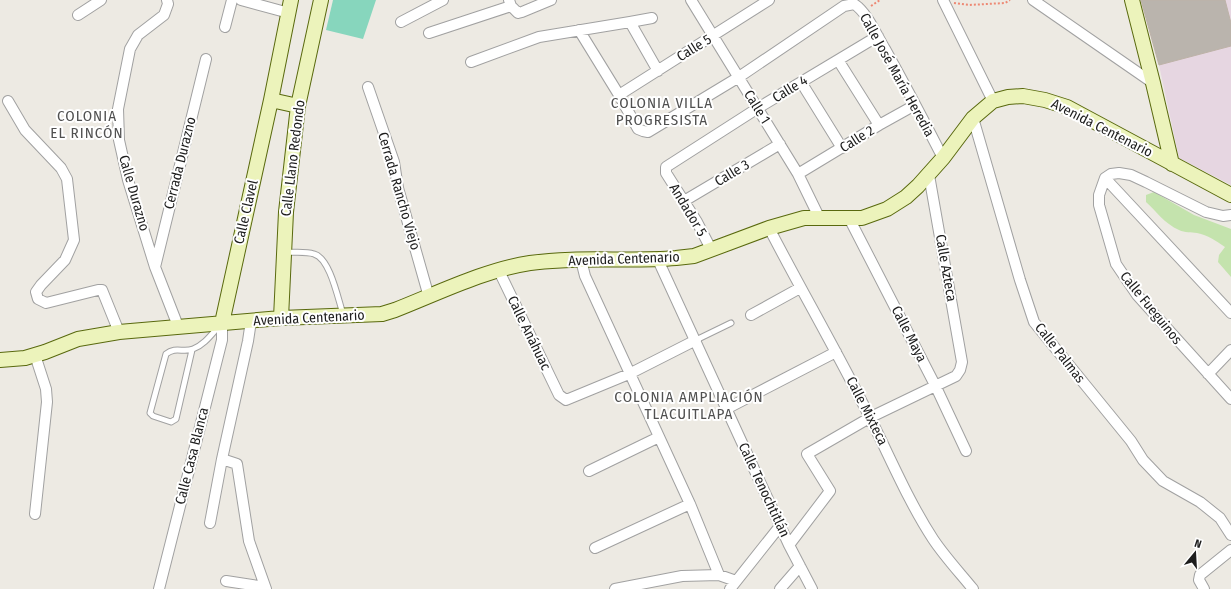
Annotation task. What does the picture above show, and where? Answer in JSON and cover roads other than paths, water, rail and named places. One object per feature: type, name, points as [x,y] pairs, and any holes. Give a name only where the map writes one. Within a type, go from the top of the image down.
[{"type":"main road","name":"Calle Llano Redondo","points":[[281,318],[286,212],[298,106],[322,0]]},
{"type":"main road","points":[[1132,0],[1172,164]]},
{"type":"main road","name":"Calle Llano Redondo","points":[[271,100],[290,6]]},
{"type":"main road","name":"Avenida Centenario","points":[[0,360],[16,360],[35,355],[78,339],[119,332],[281,318],[382,314],[517,265],[544,261],[658,260],[694,256],[769,228],[804,218],[862,218],[897,204],[906,197],[929,175],[973,118],[993,101],[1008,97],[1023,96],[1045,100],[1068,107],[1231,195]]},
{"type":"main road","points":[[271,100],[298,106]]},
{"type":"main road","name":"Calle Clavel","points":[[222,323],[271,100]]},
{"type":"street","points":[[78,15],[101,0]]},
{"type":"street","name":"Calle Durazno","points":[[167,0],[168,4],[164,15],[138,35],[130,49],[118,109],[119,140],[128,180],[155,267],[178,326]]},
{"type":"street","points":[[225,27],[232,0]]},
{"type":"street","points":[[241,0],[290,6]]},
{"type":"street","points":[[430,33],[510,3],[518,13],[551,0]]},
{"type":"street","name":"Calle 1","points":[[691,0],[798,174],[819,217]]},
{"type":"street","name":"Calle 5","points":[[619,95],[769,0]]},
{"type":"street","points":[[1033,0],[1153,83]]},
{"type":"street","points":[[401,22],[441,1]]},
{"type":"street","points":[[943,1],[993,101]]},
{"type":"street","points":[[579,30],[638,129],[648,132],[739,77],[842,3]]},
{"type":"street","name":"Calle José María Heredia","points":[[842,3],[856,4],[862,11],[878,36],[943,158]]},
{"type":"street","points":[[471,62],[539,37],[652,18]]},
{"type":"street","points":[[630,22],[658,71]]},
{"type":"street","name":"Calle 4","points":[[666,170],[666,167],[758,108],[878,36]]},
{"type":"street","name":"Cerrada Durazno","points":[[155,267],[206,59]]},
{"type":"street","points":[[838,60],[879,125]]},
{"type":"street","points":[[801,82],[842,148]]},
{"type":"street","name":"Cerrada Rancho Viejo","points":[[368,87],[394,162],[398,188],[429,297]]},
{"type":"street","points":[[8,101],[25,130],[61,168],[67,179],[74,240],[65,260],[36,292],[38,299],[46,303],[102,290],[119,332]]},
{"type":"street","name":"Calle 2","points":[[798,174],[915,105]]},
{"type":"street","name":"Calle Palmas","points":[[973,118],[1020,280],[1034,322],[1131,441],[1143,460],[1163,481],[1200,502],[1220,518],[1231,535]]},
{"type":"street","name":"Calle 3","points":[[684,201],[780,144]]},
{"type":"street","name":"Andador 5","points":[[666,170],[711,249]]},
{"type":"street","points":[[1231,216],[1223,216],[1206,212],[1131,175],[1118,173],[1111,174],[1104,178],[1231,313]]},
{"type":"street","name":"Calle Azteca","points":[[929,175],[962,362],[960,370],[956,376],[936,386]]},
{"type":"street","name":"Calle Fueguinos","points":[[1104,178],[1099,195],[1098,206],[1116,264],[1138,295],[1231,399]]},
{"type":"street","name":"Calle Maya","points":[[849,218],[936,386],[966,451]]},
{"type":"street","name":"Calle Mixteca","points":[[769,228],[800,288],[871,417],[912,503],[930,534],[972,589]]},
{"type":"street","points":[[581,260],[585,276],[690,504],[719,575],[733,585],[780,526]]},
{"type":"street","name":"Calle Tenochtitlán","points":[[658,260],[780,526],[812,589]]},
{"type":"street","name":"Calle Anáhuac","points":[[499,271],[559,395],[566,400],[570,399],[629,374]]},
{"type":"street","points":[[751,315],[800,288]]},
{"type":"street","points":[[210,523],[251,321]]},
{"type":"street","name":"Calle Casa Blanca","points":[[159,589],[222,340],[222,323]]},
{"type":"street","points":[[629,374],[696,340]]},
{"type":"street","points":[[1208,374],[1231,350]]},
{"type":"street","points":[[726,409],[836,352]]},
{"type":"street","points":[[35,355],[46,389],[47,402],[35,514]]},
{"type":"street","points":[[789,545],[830,491],[807,454],[871,417],[936,386]]},
{"type":"street","points":[[589,471],[659,437]]},
{"type":"street","points":[[222,459],[236,464],[248,541],[266,588]]},
{"type":"street","points":[[596,548],[690,504]]},
{"type":"street","points":[[1204,589],[1199,580],[1200,575],[1231,550]]},
{"type":"street","points":[[780,589],[800,566]]},
{"type":"street","points":[[616,589],[682,576],[719,575]]},
{"type":"street","points":[[226,581],[266,588]]},
{"type":"lane","points":[[284,252],[314,254],[321,258],[327,266],[344,316]]},
{"type":"lane","points":[[192,350],[176,420],[171,422],[153,416],[150,413],[166,354],[171,350],[192,350],[203,344],[222,323]]},
{"type":"lane","points":[[696,340],[730,323]]},
{"type":"district","name":"COLONIA VILLA PROGRESISTA","points":[[662,112]]},
{"type":"district","name":"COLONIA EL RINCÓN","points":[[87,124]]},
{"type":"district","name":"COLONIA AMPLIACIÓN TLACUITLAPA","points":[[689,406]]}]
